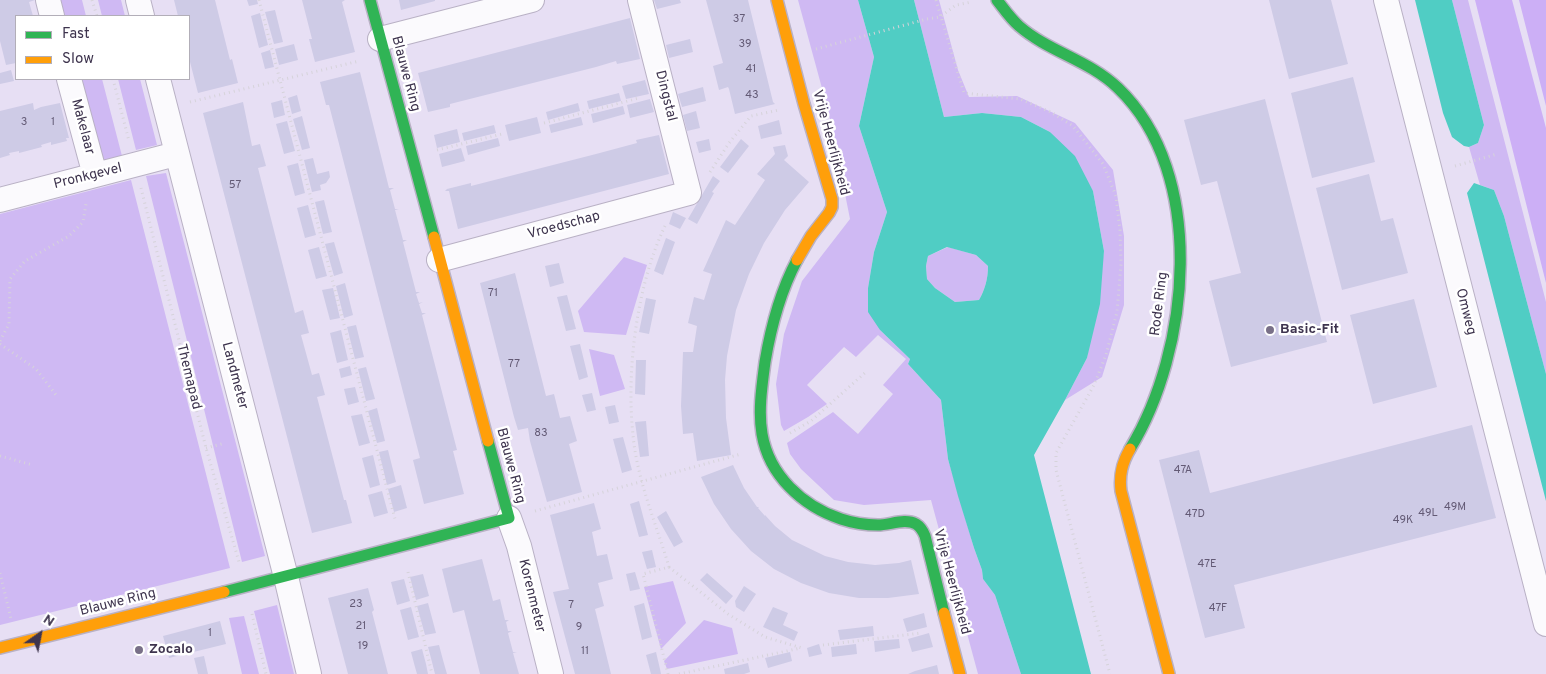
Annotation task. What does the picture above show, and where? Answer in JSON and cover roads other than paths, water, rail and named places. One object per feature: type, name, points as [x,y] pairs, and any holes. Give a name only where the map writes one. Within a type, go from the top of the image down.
[{"type":"street","points":[[48,0],[52,15]]},
{"type":"street","points":[[138,0],[142,15]]},
{"type":"street","name":"Blauwe Ring","points":[[0,648],[286,578],[509,518],[370,0]]},
{"type":"street","points":[[382,47],[532,0]]},
{"type":"street","name":"Dingstal","points":[[640,0],[689,193]]},
{"type":"street","name":"Vrije Heerlijkheid","points":[[777,0],[804,104],[832,198],[832,207],[802,251],[787,280],[779,303],[765,365],[762,396],[762,427],[766,447],[774,466],[787,485],[808,503],[835,517],[858,524],[881,525],[908,522],[915,523],[921,528],[925,536],[960,674]]},
{"type":"street","name":"Rode Ring","points":[[997,0],[1005,12],[1023,31],[1100,74],[1130,101],[1158,144],[1168,174],[1178,218],[1180,240],[1180,283],[1177,306],[1167,360],[1154,402],[1121,467],[1120,477],[1124,502],[1169,674]]},
{"type":"street","name":"Omweg","points":[[1386,0],[1546,624]]},
{"type":"street","name":"Makelaar","points":[[69,80],[88,177]]},
{"type":"street","name":"Landmeter","points":[[158,80],[309,674]]},
{"type":"street","name":"Pronkgevel","points":[[0,200],[176,154]]},
{"type":"street","name":"Vroedschap","points":[[439,260],[689,193]]},
{"type":"street","name":"Korenmeter","points":[[509,518],[519,546],[551,674]]},
{"type":"place","name":"Basic-Fit","points":[[1270,330]]},
{"type":"place","name":"Zocalo","points":[[139,650]]}]
